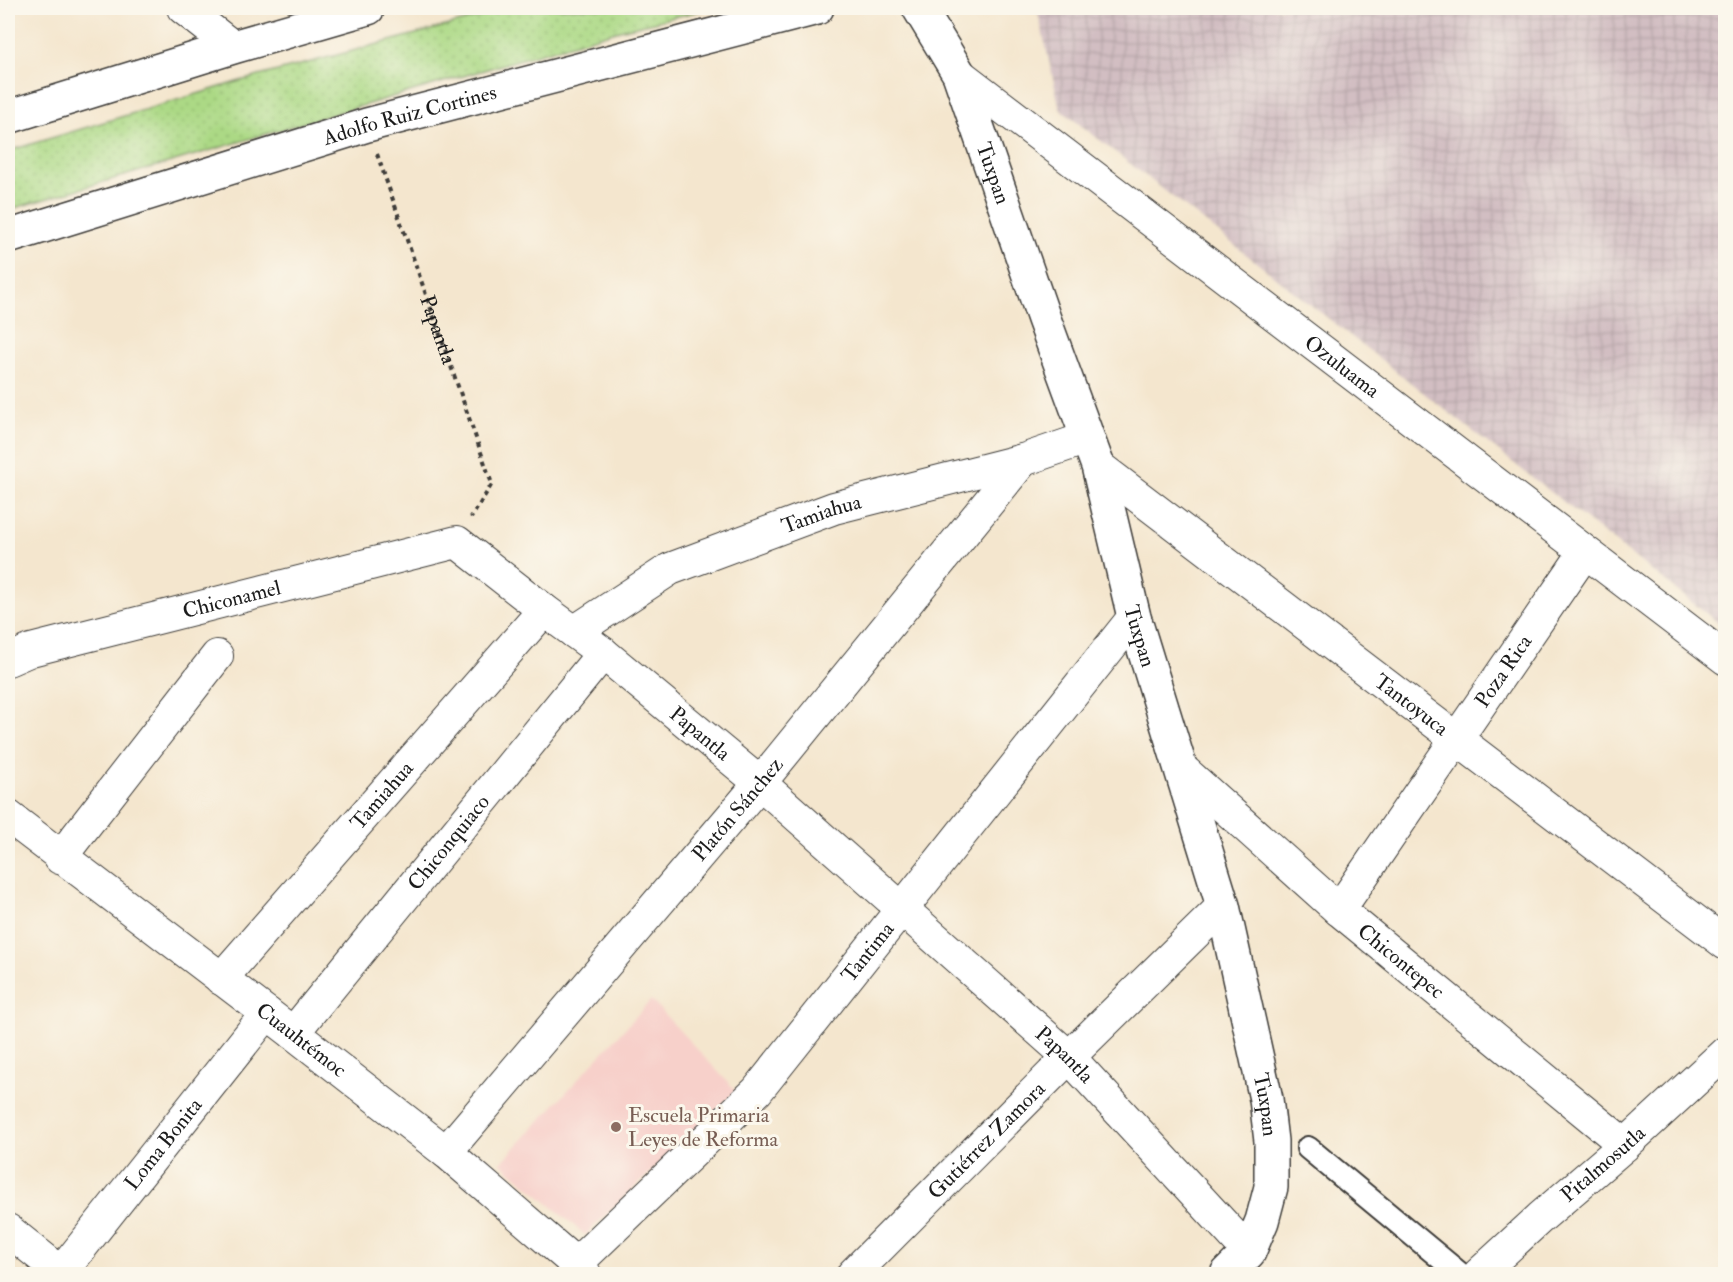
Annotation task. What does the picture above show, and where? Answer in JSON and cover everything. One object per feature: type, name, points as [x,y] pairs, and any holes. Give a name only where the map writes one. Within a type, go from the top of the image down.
[{"type":"main road","points":[[8,117],[233,46],[368,8]]},
{"type":"main road","name":"Adolfo Ruiz Cortines","points":[[8,237],[367,125],[817,8]]},
{"type":"main road","name":"Tuxpan","points":[[919,8],[959,74],[1093,452],[1134,617],[1223,906],[1266,1099],[1271,1141],[1271,1187],[1262,1221],[1238,1263]]},
{"type":"street","points":[[183,8],[233,46]]},
{"type":"street","name":"Ozuluama","points":[[959,74],[1725,658]]},
{"type":"street","name":"Tamiahua","points":[[574,632],[670,569],[834,508],[1023,460],[1093,452]]},
{"type":"street","name":"Tantoyuca","points":[[1093,452],[1456,739],[1725,944]]},
{"type":"street","name":"Platón Sánchez","points":[[446,1152],[760,783],[1023,460]]},
{"type":"street","name":"Papantla","points":[[457,542],[603,653],[760,783],[1069,1057],[1238,1263]]},
{"type":"street","name":"Chiconamel","points":[[8,660],[31,650],[457,542]]},
{"type":"street","name":"Poza Rica","points":[[1339,910],[1585,552]]},
{"type":"street","name":"Tamiahua","points":[[221,979],[544,610]]},
{"type":"street","name":"Tantima","points":[[580,1269],[757,1091],[1134,617]]},
{"type":"street","name":"Chiconquiaco","points":[[293,1032],[603,653]]},
{"type":"street","points":[[60,858],[218,656]]},
{"type":"street","name":"Chicontepec","points":[[1183,770],[1339,910],[1625,1145]]},
{"type":"street","name":"Cuauhtémoc","points":[[8,816],[60,858],[293,1032],[446,1152],[580,1269]]},
{"type":"street","name":"Gutiérrez Zamora","points":[[853,1275],[1069,1057],[1223,906]]},
{"type":"street","name":"Loma Bonita","points":[[61,1274],[267,1013]]},
{"type":"street","name":"Pitalmosutla","points":[[1479,1275],[1725,1052]]},
{"type":"street","name":"Tuxpan","points":[[1308,1148],[1460,1275]]},
{"type":"street","points":[[8,1230],[61,1274]]},
{"type":"path","name":"Papantla","points":[[367,125],[492,484],[457,542]]},
{"type":"shaded area","points":[[1037,8],[1725,8],[1725,628],[1060,109]]},
{"type":"shaded area","name":"Escuela Primaria Leyes de Reforma","points":[[651,1000],[736,1091],[585,1235],[501,1163]]},
{"type":"green space","points":[[513,8],[712,8],[620,30],[8,210],[8,151],[240,81]]},
{"type":"place","name":"Escuela Primaria Leyes de Reforma","points":[[616,1127]]}]
